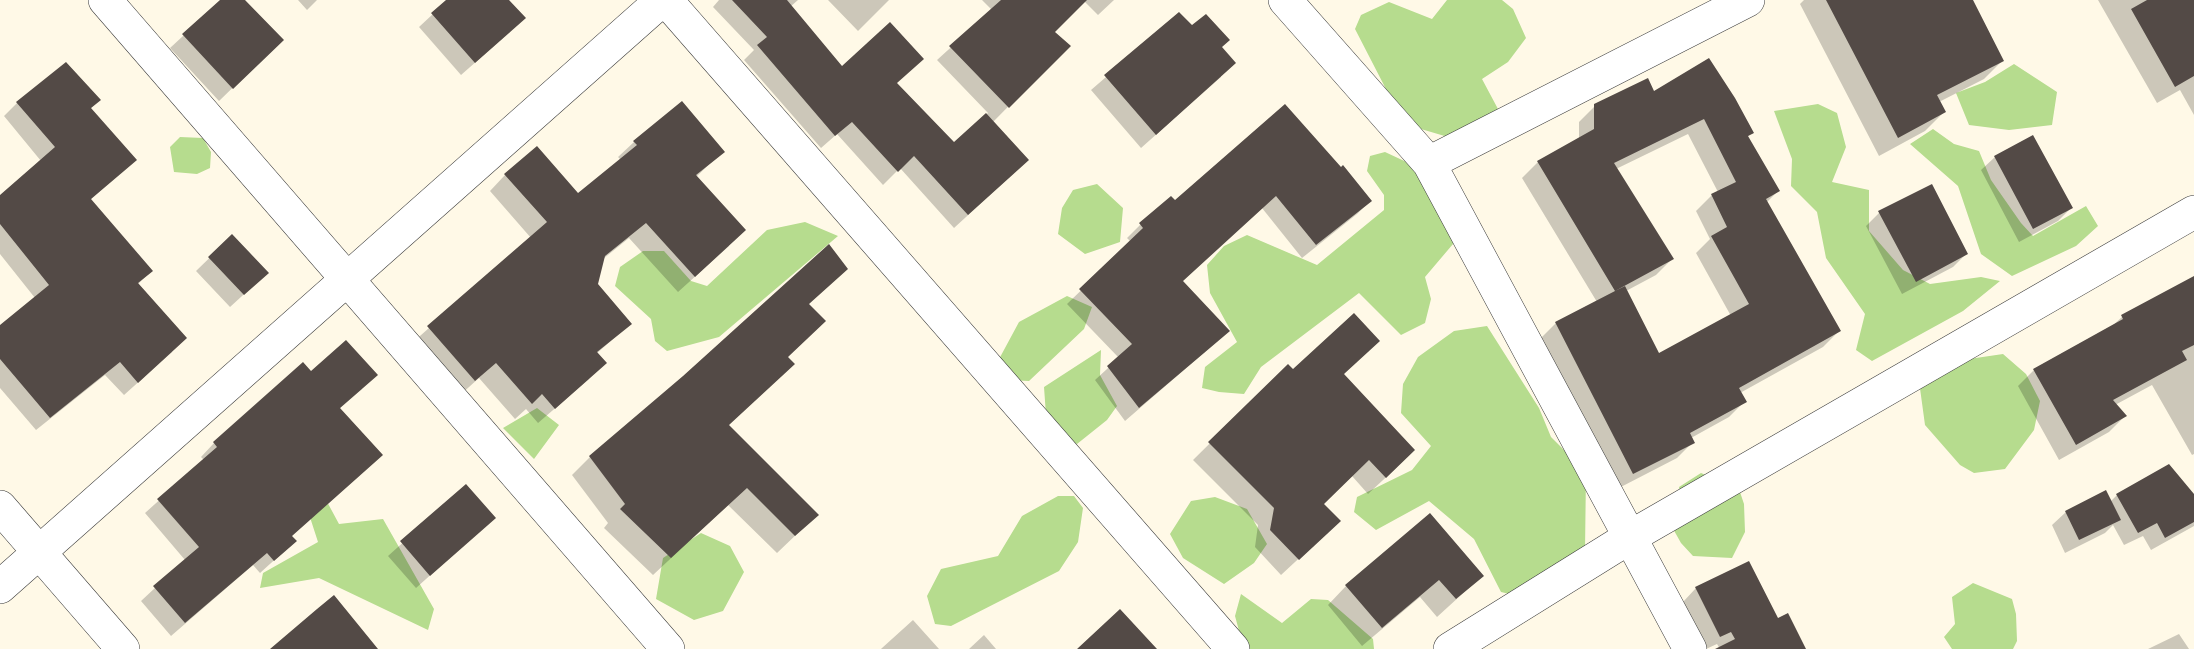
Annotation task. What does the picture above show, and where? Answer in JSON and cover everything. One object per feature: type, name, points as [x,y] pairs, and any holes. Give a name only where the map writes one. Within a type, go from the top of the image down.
[{"type":"street","points":[[105,0],[668,649]]},
{"type":"street","points":[[0,587],[664,0],[1233,649]]},
{"type":"street","points":[[1285,0],[1429,164],[1690,649]]},
{"type":"street","points":[[1429,164],[1748,0]]},
{"type":"street","points":[[1450,649],[1630,537],[2194,212]]},
{"type":"street","points":[[0,507],[123,649]]},
{"type":"green space","points":[[1447,0],[1502,0],[1513,9],[1526,38],[1508,62],[1482,79],[1498,109],[1491,123],[1448,137],[1404,124],[1355,29],[1361,15],[1389,2],[1432,19]]},
{"type":"green space","points":[[2014,64],[2057,92],[2052,125],[2009,130],[1969,125],[1956,93],[1985,82]]},
{"type":"green space","points":[[1818,104],[1837,113],[1846,147],[1832,182],[1869,190],[1869,231],[1903,270],[1930,284],[1981,277],[2000,281],[1963,311],[1872,361],[1856,350],[1865,314],[1826,258],[1817,212],[1791,186],[1792,159],[1774,111]]},
{"type":"green space","points":[[1933,129],[1954,144],[1979,151],[1991,180],[2021,223],[2033,236],[2086,206],[2098,226],[2076,246],[2012,276],[1981,254],[1958,186],[1910,144]]},
{"type":"green space","points":[[180,137],[203,138],[211,152],[210,168],[197,174],[174,172],[170,147]]},
{"type":"green space","points":[[1385,152],[1415,166],[1453,228],[1453,244],[1425,277],[1431,299],[1425,323],[1401,335],[1359,293],[1261,367],[1244,394],[1202,388],[1205,367],[1237,342],[1210,293],[1207,265],[1224,246],[1247,235],[1317,265],[1384,210],[1384,195],[1367,171],[1370,156]]},
{"type":"green space","points":[[1097,184],[1123,208],[1120,242],[1085,254],[1058,234],[1062,208],[1073,190]]},
{"type":"green space","points":[[805,222],[838,236],[719,337],[667,351],[655,341],[651,319],[615,286],[620,267],[643,251],[664,251],[691,281],[707,286],[767,230]]},
{"type":"green space","points":[[1067,296],[1092,307],[1084,329],[1029,381],[1008,380],[998,361],[1019,322]]},
{"type":"green space","points":[[1487,326],[1539,408],[1551,437],[1586,472],[1585,551],[1527,598],[1501,592],[1474,539],[1429,501],[1376,530],[1354,512],[1357,497],[1412,470],[1431,446],[1401,413],[1403,384],[1418,357],[1454,331]]},
{"type":"green space","points":[[1101,350],[1100,375],[1117,406],[1107,420],[1077,444],[1047,429],[1044,387]]},
{"type":"green space","points":[[2003,354],[2026,374],[2040,401],[2034,430],[2005,469],[1974,473],[1960,465],[1925,425],[1919,381],[1942,363]]},
{"type":"green space","points":[[537,408],[559,425],[534,459],[503,428]]},
{"type":"green space","points":[[1701,473],[1739,489],[1744,504],[1745,532],[1732,558],[1693,556],[1681,543],[1672,527],[1683,515],[1679,487]]},
{"type":"green space","points":[[1058,496],[1074,496],[1083,508],[1078,542],[1059,571],[951,626],[935,624],[927,596],[941,569],[998,556],[1022,516]]},
{"type":"green space","points":[[1215,497],[1247,509],[1267,544],[1254,563],[1224,584],[1183,558],[1170,534],[1191,501]]},
{"type":"green space","points":[[325,498],[339,524],[383,519],[434,609],[428,630],[319,578],[260,588],[263,573],[318,542],[307,508]]},
{"type":"green space","points":[[701,533],[730,546],[744,572],[723,611],[694,620],[656,599],[663,558]]},
{"type":"green space","points":[[1973,583],[2012,599],[2016,614],[2017,641],[2013,649],[1952,649],[1944,637],[1955,624],[1952,597]]},
{"type":"green space","points":[[1241,594],[1282,623],[1311,599],[1328,600],[1373,639],[1374,649],[1244,649],[1235,616]]},
{"type":"building","points":[[220,0],[245,0],[284,40],[233,89],[182,34]]},
{"type":"building","points":[[446,0],[509,0],[526,18],[475,63],[431,13]]},
{"type":"building","points":[[732,0],[787,0],[842,66],[890,22],[924,59],[897,83],[954,142],[986,113],[1029,160],[968,215],[914,156],[898,172],[852,122],[835,136],[757,45],[767,37]]},
{"type":"building","points":[[1001,0],[1087,0],[1055,32],[1071,46],[1009,108],[949,46]]},
{"type":"building","points":[[1826,0],[1973,0],[2004,61],[1937,95],[1946,112],[1898,138]]},
{"type":"building","points":[[2147,0],[2194,0],[2194,76],[2175,87],[2131,9]]},
{"type":"building","points":[[1179,12],[1192,25],[1206,14],[1230,40],[1222,47],[1236,63],[1156,135],[1104,75]]},
{"type":"building","points":[[1709,58],[1754,133],[1748,136],[1780,191],[1766,199],[1841,331],[1739,388],[1747,402],[1690,433],[1695,443],[1633,474],[1555,322],[1615,291],[1537,161],[1594,129],[1594,104],[1648,78],[1654,91]],"holes":[[[1704,119],[1736,182],[1711,194],[1727,227],[1711,236],[1749,304],[1659,353],[1625,286],[1615,291],[1674,259],[1614,163]]]},
{"type":"building","points":[[66,62],[101,100],[91,108],[137,160],[91,199],[153,271],[138,283],[187,338],[138,383],[120,362],[50,418],[0,359],[0,325],[49,285],[0,224],[0,195],[55,147],[16,102]]},
{"type":"building","points":[[682,101],[725,152],[696,175],[746,230],[695,277],[646,223],[605,256],[598,284],[632,324],[597,352],[607,363],[555,409],[542,394],[532,404],[496,363],[475,381],[427,326],[547,222],[504,174],[537,146],[578,193],[637,145],[633,141]]},
{"type":"building","points":[[1285,104],[1341,167],[1343,165],[1372,201],[1316,245],[1276,196],[1183,281],[1230,331],[1139,408],[1107,366],[1132,344],[1079,289],[1143,228],[1139,223],[1171,196],[1175,200]]},
{"type":"building","points":[[2033,135],[2073,208],[2033,229],[1994,156]]},
{"type":"building","points":[[1932,184],[1968,254],[1916,282],[1878,211]]},
{"type":"building","points":[[232,234],[269,273],[244,295],[208,257]]},
{"type":"building","points":[[829,244],[848,269],[809,304],[826,321],[788,357],[795,364],[729,425],[819,515],[795,536],[747,488],[671,558],[620,509],[625,504],[589,456],[683,376]]},
{"type":"building","points":[[2194,276],[2194,345],[2182,351],[2187,360],[2113,400],[2127,416],[2076,445],[2033,369],[2123,319],[2121,315]]},
{"type":"building","points":[[1354,313],[1380,341],[1344,374],[1415,450],[1386,478],[1369,460],[1324,504],[1341,521],[1299,560],[1270,530],[1274,508],[1208,442],[1288,364],[1293,369]]},
{"type":"building","points":[[346,340],[378,375],[340,408],[383,455],[292,536],[297,541],[274,561],[267,553],[185,623],[153,586],[199,547],[157,499],[217,447],[213,442],[303,362],[311,371]]},
{"type":"building","points":[[2169,464],[2194,494],[2194,522],[2165,538],[2157,523],[2138,533],[2116,494]]},
{"type":"building","points":[[466,484],[496,518],[430,576],[400,541]]},
{"type":"building","points":[[2106,490],[2121,520],[2079,540],[2065,511]]},
{"type":"building","points":[[1430,513],[1484,576],[1456,599],[1439,580],[1382,628],[1345,585]]},
{"type":"building","points":[[1749,561],[1778,618],[1788,613],[1806,649],[1715,649],[1735,639],[1731,632],[1720,637],[1695,587]]},
{"type":"building","points":[[334,595],[378,649],[270,649],[317,609]]},
{"type":"building","points":[[1120,609],[1157,649],[1077,649]]}]
